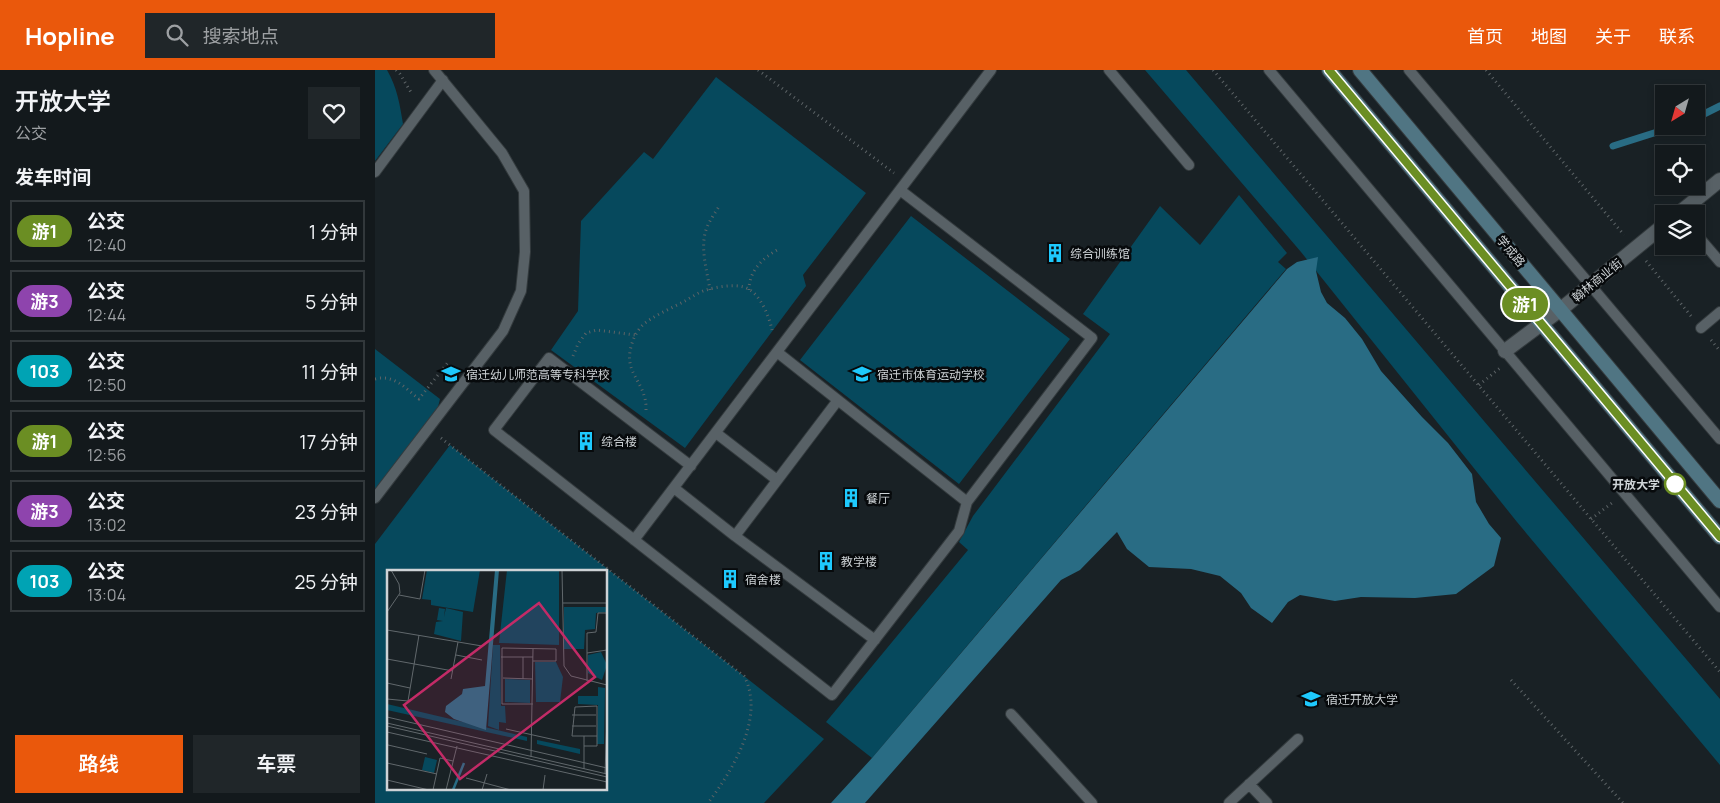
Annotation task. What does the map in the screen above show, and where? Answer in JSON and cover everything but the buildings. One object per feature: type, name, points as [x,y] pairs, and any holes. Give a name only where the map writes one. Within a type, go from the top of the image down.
[{"type":"main road","name":"学成路","points":[[1329,70],[1720,537]]},
{"type":"main road","name":"学成路","points":[[1359,70],[1720,501]]},
{"type":"street","points":[[1690,205],[1720,180]]},
{"type":"street","name":"翰林商业街","points":[[1505,351],[1560,310],[1655,232]]},
{"type":"lane","points":[[375,498],[503,331],[521,291],[525,252],[524,191],[502,153],[435,70]]},
{"type":"lane","points":[[634,540],[991,70]]},
{"type":"lane","points":[[1109,70],[1189,165]]},
{"type":"lane","points":[[1269,70],[1720,607]]},
{"type":"lane","points":[[1409,70],[1720,439]]},
{"type":"lane","points":[[375,172],[443,80]]},
{"type":"lane","points":[[691,466],[549,358],[494,430],[832,694],[959,531],[967,502],[1092,338],[903,186]]},
{"type":"lane","points":[[1705,244],[1720,262]]},
{"type":"lane","points":[[1701,328],[1720,312]]},
{"type":"lane","points":[[777,352],[967,502]]},
{"type":"lane","points":[[735,536],[837,400]]},
{"type":"lane","points":[[716,433],[777,480]]},
{"type":"lane","points":[[674,488],[875,640]]},
{"type":"lane","points":[[1011,714],[1092,803]]},
{"type":"lane","points":[[1229,803],[1298,739]]},
{"type":"lane","points":[[1249,784],[1267,803]]},
{"type":"path","points":[[396,70],[416,103],[417,116]]},
{"type":"path","points":[[758,70],[903,186]]},
{"type":"path","points":[[1213,70],[1720,672]]},
{"type":"path","points":[[1485,70],[1720,352]]},
{"type":"path","points":[[710,290],[705,264],[706,230],[720,205]]},
{"type":"path","points":[[749,290],[749,280],[755,269],[777,250]]},
{"type":"path","points":[[645,430],[645,393],[633,374],[629,360],[635,335],[644,324],[705,291],[733,286],[744,287],[754,294],[770,321],[777,352]]},
{"type":"path","points":[[563,369],[575,354],[578,344],[586,333],[597,330],[635,335]]},
{"type":"path","points":[[375,379],[384,376],[393,379],[419,399],[449,361]]},
{"type":"path","points":[[428,429],[744,676],[748,683],[751,708],[745,738],[731,769],[707,803]]},
{"type":"path","points":[[1591,519],[1624,493]]},
{"type":"path","points":[[1511,680],[1623,803]]},
{"type":"shaded area","points":[[375,70],[387,70],[398,96],[403,124],[375,161]]},
{"type":"shaded area","points":[[1145,70],[1186,70],[1720,699],[1720,765],[1517,522],[1301,252]]},
{"type":"shaded area","points":[[716,77],[866,193],[803,275],[806,286],[685,448],[551,350],[578,311],[581,221],[644,152],[653,159]]},
{"type":"shaded area","points":[[1239,195],[1287,253],[1278,262],[1286,269],[872,758],[826,722],[968,550],[959,542],[973,516],[1110,334],[1083,314],[1160,206],[1200,245]]},
{"type":"shaded area","points":[[911,216],[1070,339],[959,484],[800,360]]},
{"type":"shaded area","points":[[1318,257],[1316,271],[1321,292],[1327,303],[1345,318],[1362,339],[1381,371],[1448,443],[1472,474],[1476,502],[1489,524],[1501,538],[1494,566],[1456,594],[1415,598],[1361,597],[1335,601],[1300,595],[1288,602],[1272,623],[1251,608],[1241,593],[1220,576],[1191,569],[1149,567],[1127,549],[1117,532],[1080,570],[1061,580],[865,803],[831,803],[872,758],[1287,269],[1297,262]]},
{"type":"shaded area","points":[[375,349],[440,399],[438,407],[375,490]]},
{"type":"shaded area","points":[[450,445],[824,739],[764,803],[375,803],[375,544]]},
{"type":"waterway","points":[[1705,114],[1720,106]]},
{"type":"waterway","points":[[1613,146],[1655,133]]},
{"type":"bus line","name":"游1","points":[[1329,70],[1720,537]]},
{"type":"place","name":"综合训练馆","points":[[1055,253]]},
{"type":"place","name":"宿迁幼儿师范高等专科学校","points":[[451,374]]},
{"type":"place","name":"宿迁市体育运动学校","points":[[862,374]]},
{"type":"place","name":"综合楼","points":[[586,441]]},
{"type":"place","name":"开放大学","points":[[1675,484]]},
{"type":"place","name":"餐厅","points":[[851,498]]},
{"type":"place","name":"教学楼","points":[[826,561]]},
{"type":"place","name":"宿舍楼","points":[[730,579]]},
{"type":"place","name":"宿迁开放大学","points":[[1311,699]]}]
